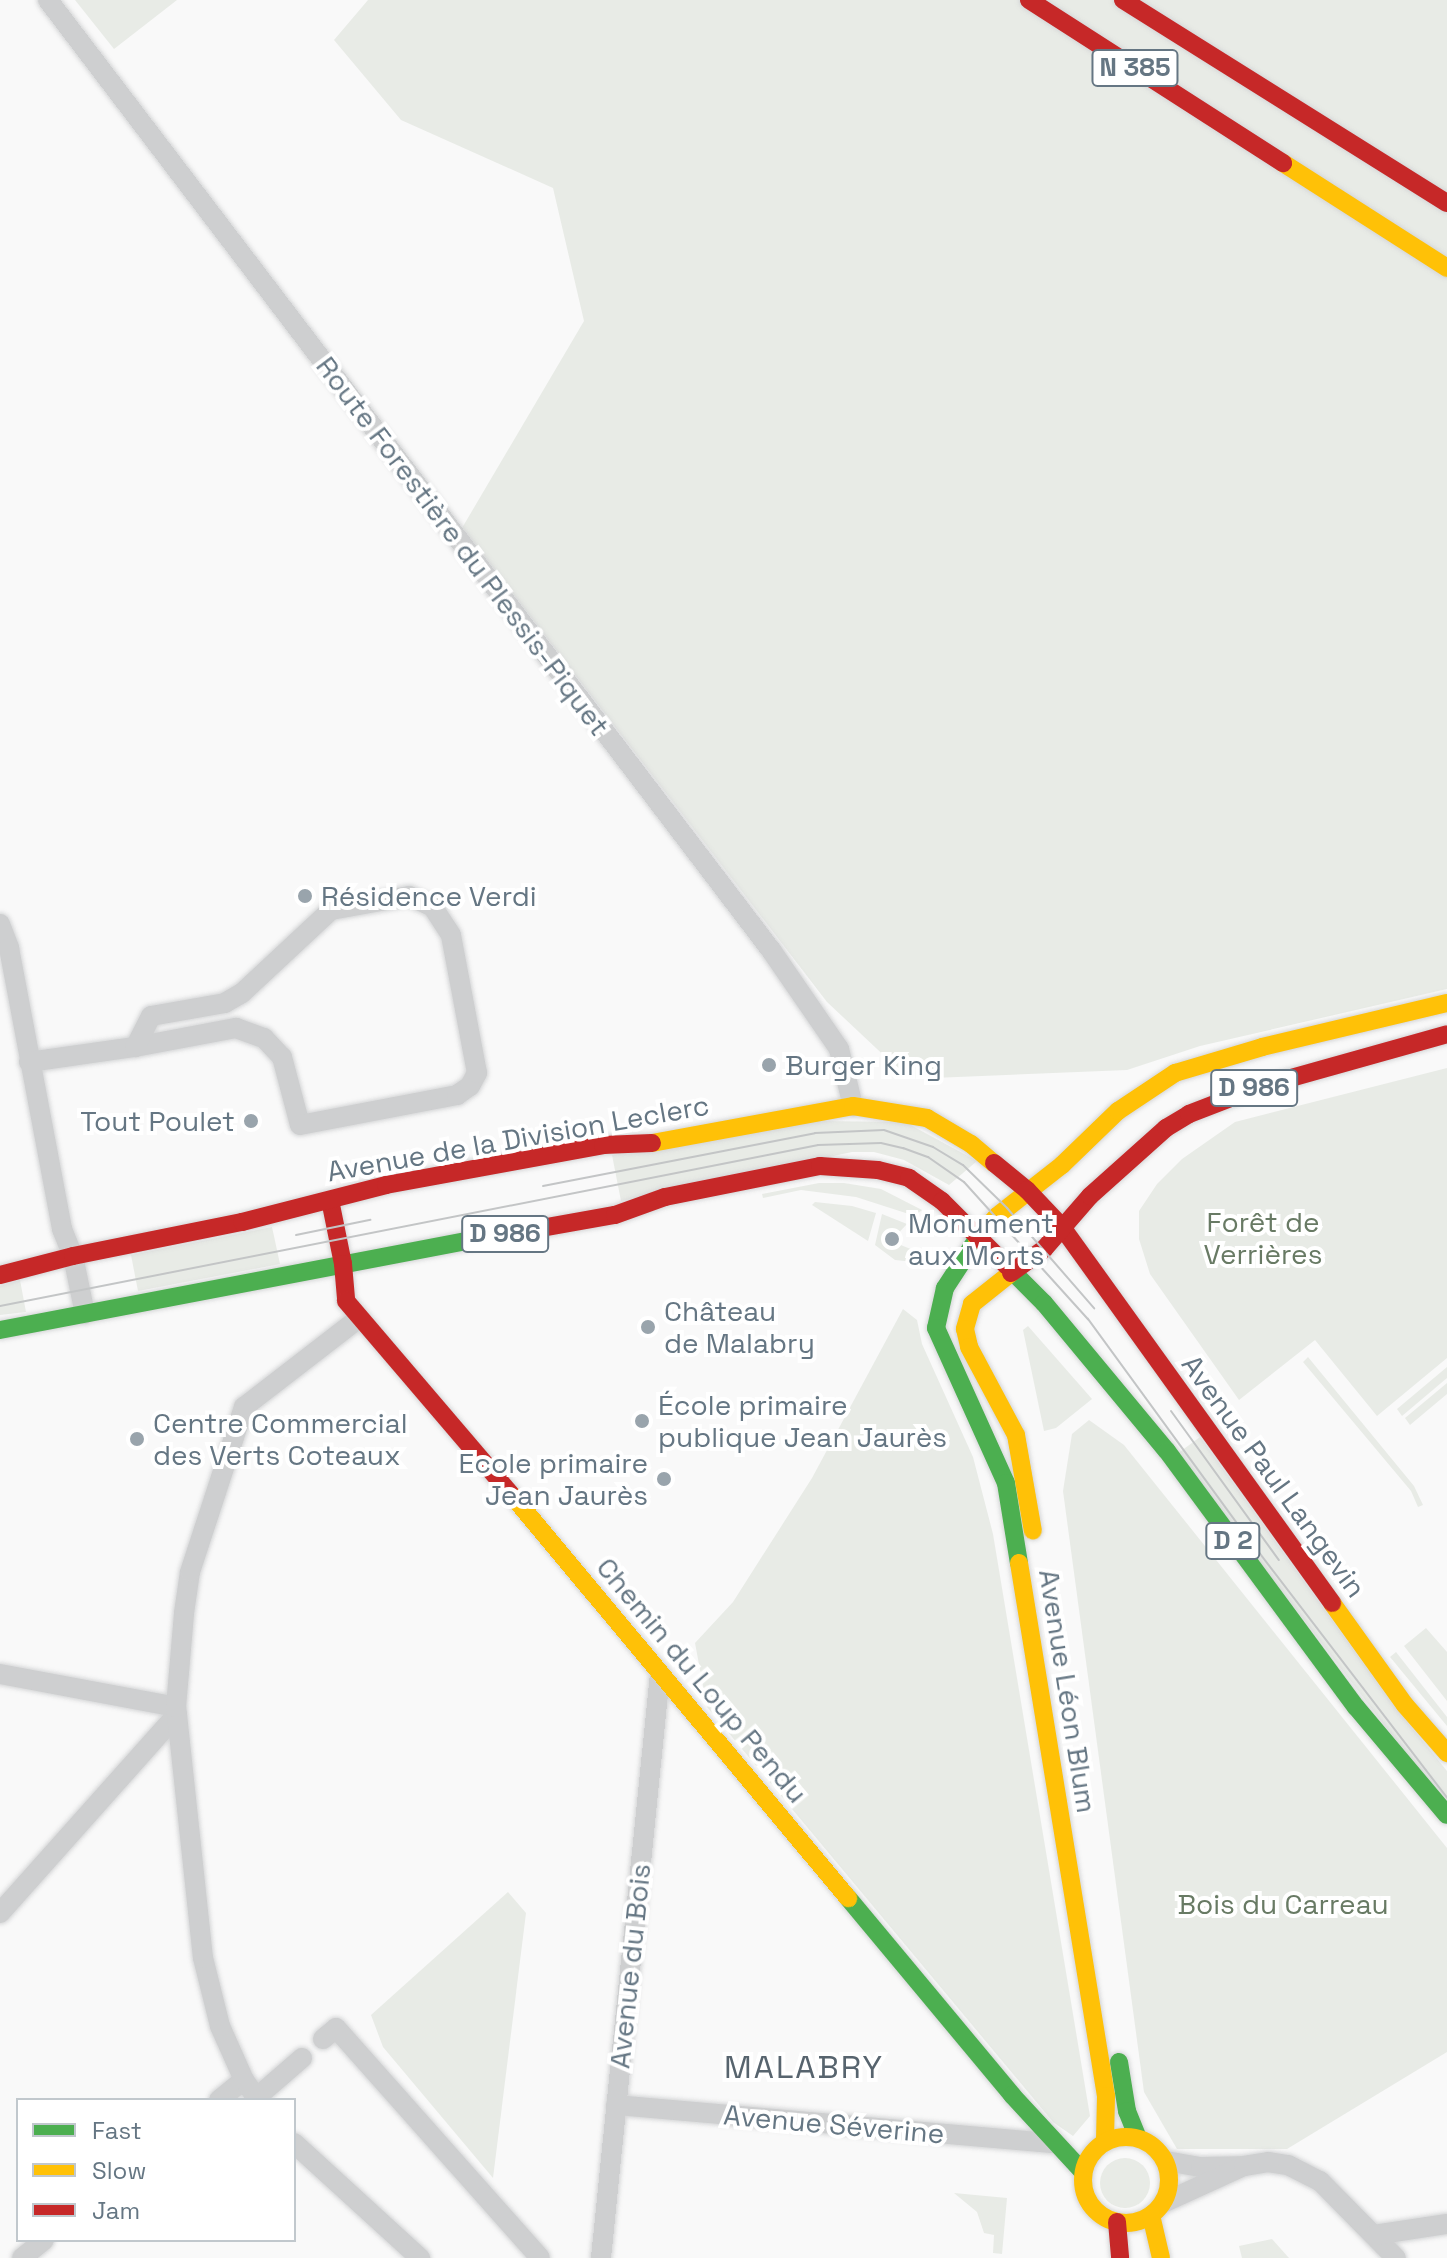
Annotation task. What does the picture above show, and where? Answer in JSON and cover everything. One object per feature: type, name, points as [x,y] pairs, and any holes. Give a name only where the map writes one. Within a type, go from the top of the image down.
[{"type":"main road","name":"N 385","points":[[1029,0],[1447,268]]},
{"type":"main road","name":"N 385","points":[[1123,0],[1447,203]]},
{"type":"main road","name":"D 986","points":[[1027,1190],[1062,1165],[1150,1087],[1175,1073],[1311,1035],[1447,1003]]},
{"type":"main road","name":"D 986","points":[[1062,1227],[1090,1196],[1166,1128],[1210,1103],[1447,1034]]},
{"type":"main road","name":"Avenue de la Division Leclerc","points":[[0,1275],[73,1256],[242,1222],[386,1185],[603,1145],[653,1143],[853,1106],[927,1118],[957,1134],[1027,1190]]},
{"type":"main road","name":"D 986","points":[[0,1330],[615,1215],[665,1197],[820,1166],[878,1170],[909,1178],[942,1201],[977,1239]]},
{"type":"main road","name":"Avenue Paul Langevin","points":[[1027,1190],[1062,1227],[1405,1705],[1447,1753]]},
{"type":"main road","name":"Avenue Léon Blum","points":[[1027,1190],[977,1239],[945,1288],[936,1328],[1006,1483],[1106,2096],[1105,2141]]},
{"type":"main road","name":"Chemin du Loup Pendu","points":[[330,1200],[343,1264],[346,1301],[358,1319],[417,1382],[1053,2143],[1083,2172]]},
{"type":"main road","points":[[1011,1273],[1044,1249],[1062,1227]]},
{"type":"main road","name":"D 2","points":[[977,1239],[1044,1303],[1158,1440],[1324,1666],[1447,1815]]},
{"type":"main road","name":"Avenue Léon Blum","points":[[1011,1273],[982,1294],[968,1310],[965,1329],[969,1347],[1009,1417],[1022,1458],[1127,2111],[1138,2138]]},
{"type":"main road","points":[[1117,2137],[1138,2138],[1154,2146],[1166,2161],[1170,2183],[1157,2209],[1140,2221],[1117,2222],[1094,2209],[1087,2198],[1083,2172],[1095,2149],[1105,2141],[1117,2137]]},
{"type":"main road","points":[[1157,2209],[1161,2258]]},
{"type":"main road","points":[[1117,2222],[1120,2258]]},
{"type":"street","name":"Route Forestière du Plessis-Piquet","points":[[48,0],[771,950],[839,1049],[853,1106]]},
{"type":"street","points":[[29,1062],[135,1047],[236,1028],[264,1038],[282,1057],[300,1125],[457,1095],[470,1086],[477,1073],[451,935],[433,907],[409,896],[331,910],[242,993],[225,1003],[151,1016],[135,1047]]},
{"type":"street","points":[[0,924],[9,948],[62,1229],[73,1256],[85,1314]]},
{"type":"street","points":[[256,2098],[244,2080],[220,2026],[203,1958],[177,1710],[190,1572],[244,1407],[358,1319]]},
{"type":"street","points":[[0,1674],[177,1710]]},
{"type":"street","name":"Avenue du Bois","points":[[601,2258],[660,1674]]},
{"type":"street","points":[[0,1913],[177,1710]]},
{"type":"street","points":[[323,2039],[336,2028],[540,2258]]},
{"type":"street","points":[[258,2098],[302,2058]]},
{"type":"street","points":[[222,2098],[244,2080]]},
{"type":"street","name":"Avenue Séverine","points":[[616,2105],[1053,2143]]},
{"type":"street","points":[[296,2145],[420,2258]]},
{"type":"street","points":[[1166,2161],[1201,2167],[1268,2162],[1308,2173],[1396,2258]]},
{"type":"street","points":[[1157,2209],[1244,2166]]},
{"type":"street","points":[[1374,2235],[1447,2224]]},
{"type":"street","points":[[22,2258],[42,2242]]},
{"type":"green space","points":[[75,0],[177,0],[114,49]]},
{"type":"green space","points":[[368,0],[1447,0],[1447,989],[1200,1046],[1127,1070],[909,1079],[827,1002],[462,528],[584,321],[553,188],[401,120],[334,40]]},
{"type":"green space","name":"Forêt de Verrières","points":[[1447,1068],[1447,1358],[1377,1416],[1315,1340],[1239,1400],[1150,1274],[1139,1239],[1139,1211],[1157,1184],[1182,1159],[1235,1122]]},
{"type":"green space","points":[[817,1121],[905,1122],[977,1161],[949,1185],[904,1160],[874,1152],[852,1152],[621,1201],[612,1155]]},
{"type":"green space","points":[[819,1183],[844,1183],[881,1189],[922,1210],[915,1216],[856,1197],[801,1190],[763,1198],[762,1194]]},
{"type":"green space","points":[[815,1202],[852,1206],[876,1213],[868,1241],[812,1205]]},
{"type":"green space","points":[[882,1214],[907,1224],[891,1241],[913,1250],[914,1262],[895,1260],[875,1245]]},
{"type":"green space","points":[[272,1227],[280,1264],[138,1291],[131,1255]]},
{"type":"green space","points":[[20,1280],[26,1312],[0,1315],[0,1286]]},
{"type":"green space","points":[[903,1309],[917,1320],[922,1344],[973,1457],[993,1534],[1090,2116],[1073,2136],[1053,2122],[707,1707],[695,1643],[733,1602],[812,1478]]},
{"type":"green space","points":[[1028,1326],[1092,1399],[1056,1428],[1044,1431],[1023,1330]]},
{"type":"green space","points":[[1308,1357],[1414,1486],[1423,1505],[1418,1507],[1411,1491],[1303,1362]]},
{"type":"green space","points":[[1447,1367],[1447,1378],[1402,1416],[1397,1409]]},
{"type":"green space","points":[[1447,1383],[1447,1394],[1410,1425],[1405,1418]]},
{"type":"green space","name":"Bois du Carreau","points":[[1089,1420],[1124,1445],[1447,1848],[1447,2052],[1287,2149],[1177,2149],[1144,2092],[1063,1491],[1072,1434]]},
{"type":"green space","points":[[1200,1437],[1395,1707],[1447,1771],[1447,1807],[1177,1454]]},
{"type":"green space","points":[[1426,1628],[1447,1652],[1447,1701],[1404,1646]]},
{"type":"green space","points":[[1396,1652],[1447,1717],[1447,1726],[1390,1657]]},
{"type":"green space","points":[[508,1892],[526,1913],[493,2178],[383,2047],[371,2015]]},
{"type":"green space","points":[[1125,2158],[1143,2165],[1150,2183],[1143,2201],[1125,2208],[1107,2201],[1100,2183],[1107,2165]]},
{"type":"green space","points":[[954,2193],[1007,2198],[1002,2254],[993,2253],[994,2235],[984,2233],[977,2212]]},
{"type":"green space","points":[[1272,2239],[1289,2258],[1242,2258],[1239,2246]]},
{"type":"tram line","points":[[543,1186],[815,1133],[884,1130],[933,1147],[963,1165],[1007,1208],[1094,1308]]},
{"type":"tram line","points":[[0,1306],[818,1145],[881,1143],[903,1148],[928,1157],[964,1182],[1088,1319],[1244,1533],[1447,1798]]},
{"type":"tram line","points":[[296,1235],[370,1220]]},
{"type":"tram line","points":[[1171,1411],[1279,1560]]},
{"type":"traffic: fast","points":[[977,1239],[945,1288],[936,1328],[1006,1483],[1019,1563]]},
{"type":"traffic: fast","points":[[0,1330],[474,1240]]},
{"type":"traffic: fast","points":[[1007,1266],[1044,1303],[1167,1451],[1356,1707],[1447,1815]]},
{"type":"traffic: fast","points":[[848,1898],[1012,2095],[1083,2172]]},
{"type":"traffic: fast","points":[[1119,2062],[1127,2111],[1138,2138]]},
{"type":"traffic: slow","points":[[1283,163],[1447,268]]},
{"type":"traffic: slow","points":[[977,1239],[997,1216],[1062,1165],[1118,1111],[1175,1073],[1262,1047],[1447,1003]]},
{"type":"traffic: slow","points":[[652,1143],[853,1106],[927,1118],[971,1144],[994,1163]]},
{"type":"traffic: slow","points":[[1011,1273],[972,1304],[965,1329],[969,1347],[1016,1435],[1033,1531]]},
{"type":"traffic: slow","points":[[510,1493],[848,1898]]},
{"type":"traffic: slow","points":[[1019,1563],[1106,2096],[1105,2141]]},
{"type":"traffic: slow","points":[[1332,1603],[1405,1705],[1447,1753]]},
{"type":"traffic: slow","points":[[1126,2137],[1143,2140],[1157,2149],[1166,2163],[1169,2180],[1166,2197],[1157,2211],[1143,2220],[1126,2223],[1109,2220],[1095,2211],[1086,2197],[1083,2180],[1086,2163],[1095,2149],[1109,2140],[1126,2137]]},
{"type":"traffic: slow","points":[[1151,2215],[1161,2258]]},
{"type":"traffic: jam","points":[[1029,0],[1283,163]]},
{"type":"traffic: jam","points":[[1123,0],[1447,203]]},
{"type":"traffic: jam","points":[[1011,1273],[1044,1249],[1090,1196],[1166,1128],[1189,1114],[1259,1087],[1447,1034]]},
{"type":"traffic: jam","points":[[0,1275],[73,1256],[242,1222],[386,1185],[603,1145],[652,1143]]},
{"type":"traffic: jam","points":[[994,1163],[1027,1190],[1062,1227],[1332,1603]]},
{"type":"traffic: jam","points":[[474,1240],[615,1215],[665,1197],[820,1166],[878,1170],[909,1178],[942,1201],[1007,1266]]},
{"type":"traffic: jam","points":[[330,1200],[343,1264],[346,1301],[510,1493]]},
{"type":"traffic: jam","points":[[1117,2222],[1120,2258]]},
{"type":"place","name":"Résidence Verdi","points":[[305,896]]},
{"type":"place","name":"Burger King","points":[[769,1065]]},
{"type":"place","name":"Tout Poulet","points":[[251,1121]]},
{"type":"place","name":"Monument aux Morts","points":[[892,1239]]},
{"type":"place","name":"Château de Malabry","points":[[648,1327]]},
{"type":"place","name":"École primaire publique Jean Jaurès","points":[[642,1421]]},
{"type":"place","name":"Centre Commercial des Verts Coteaux","points":[[137,1439]]},
{"type":"place","name":"Ecole primaire Jean Jaurès","points":[[664,1479]]},
{"type":"district","name":"MALABRY","points":[[804,2067]]}]
